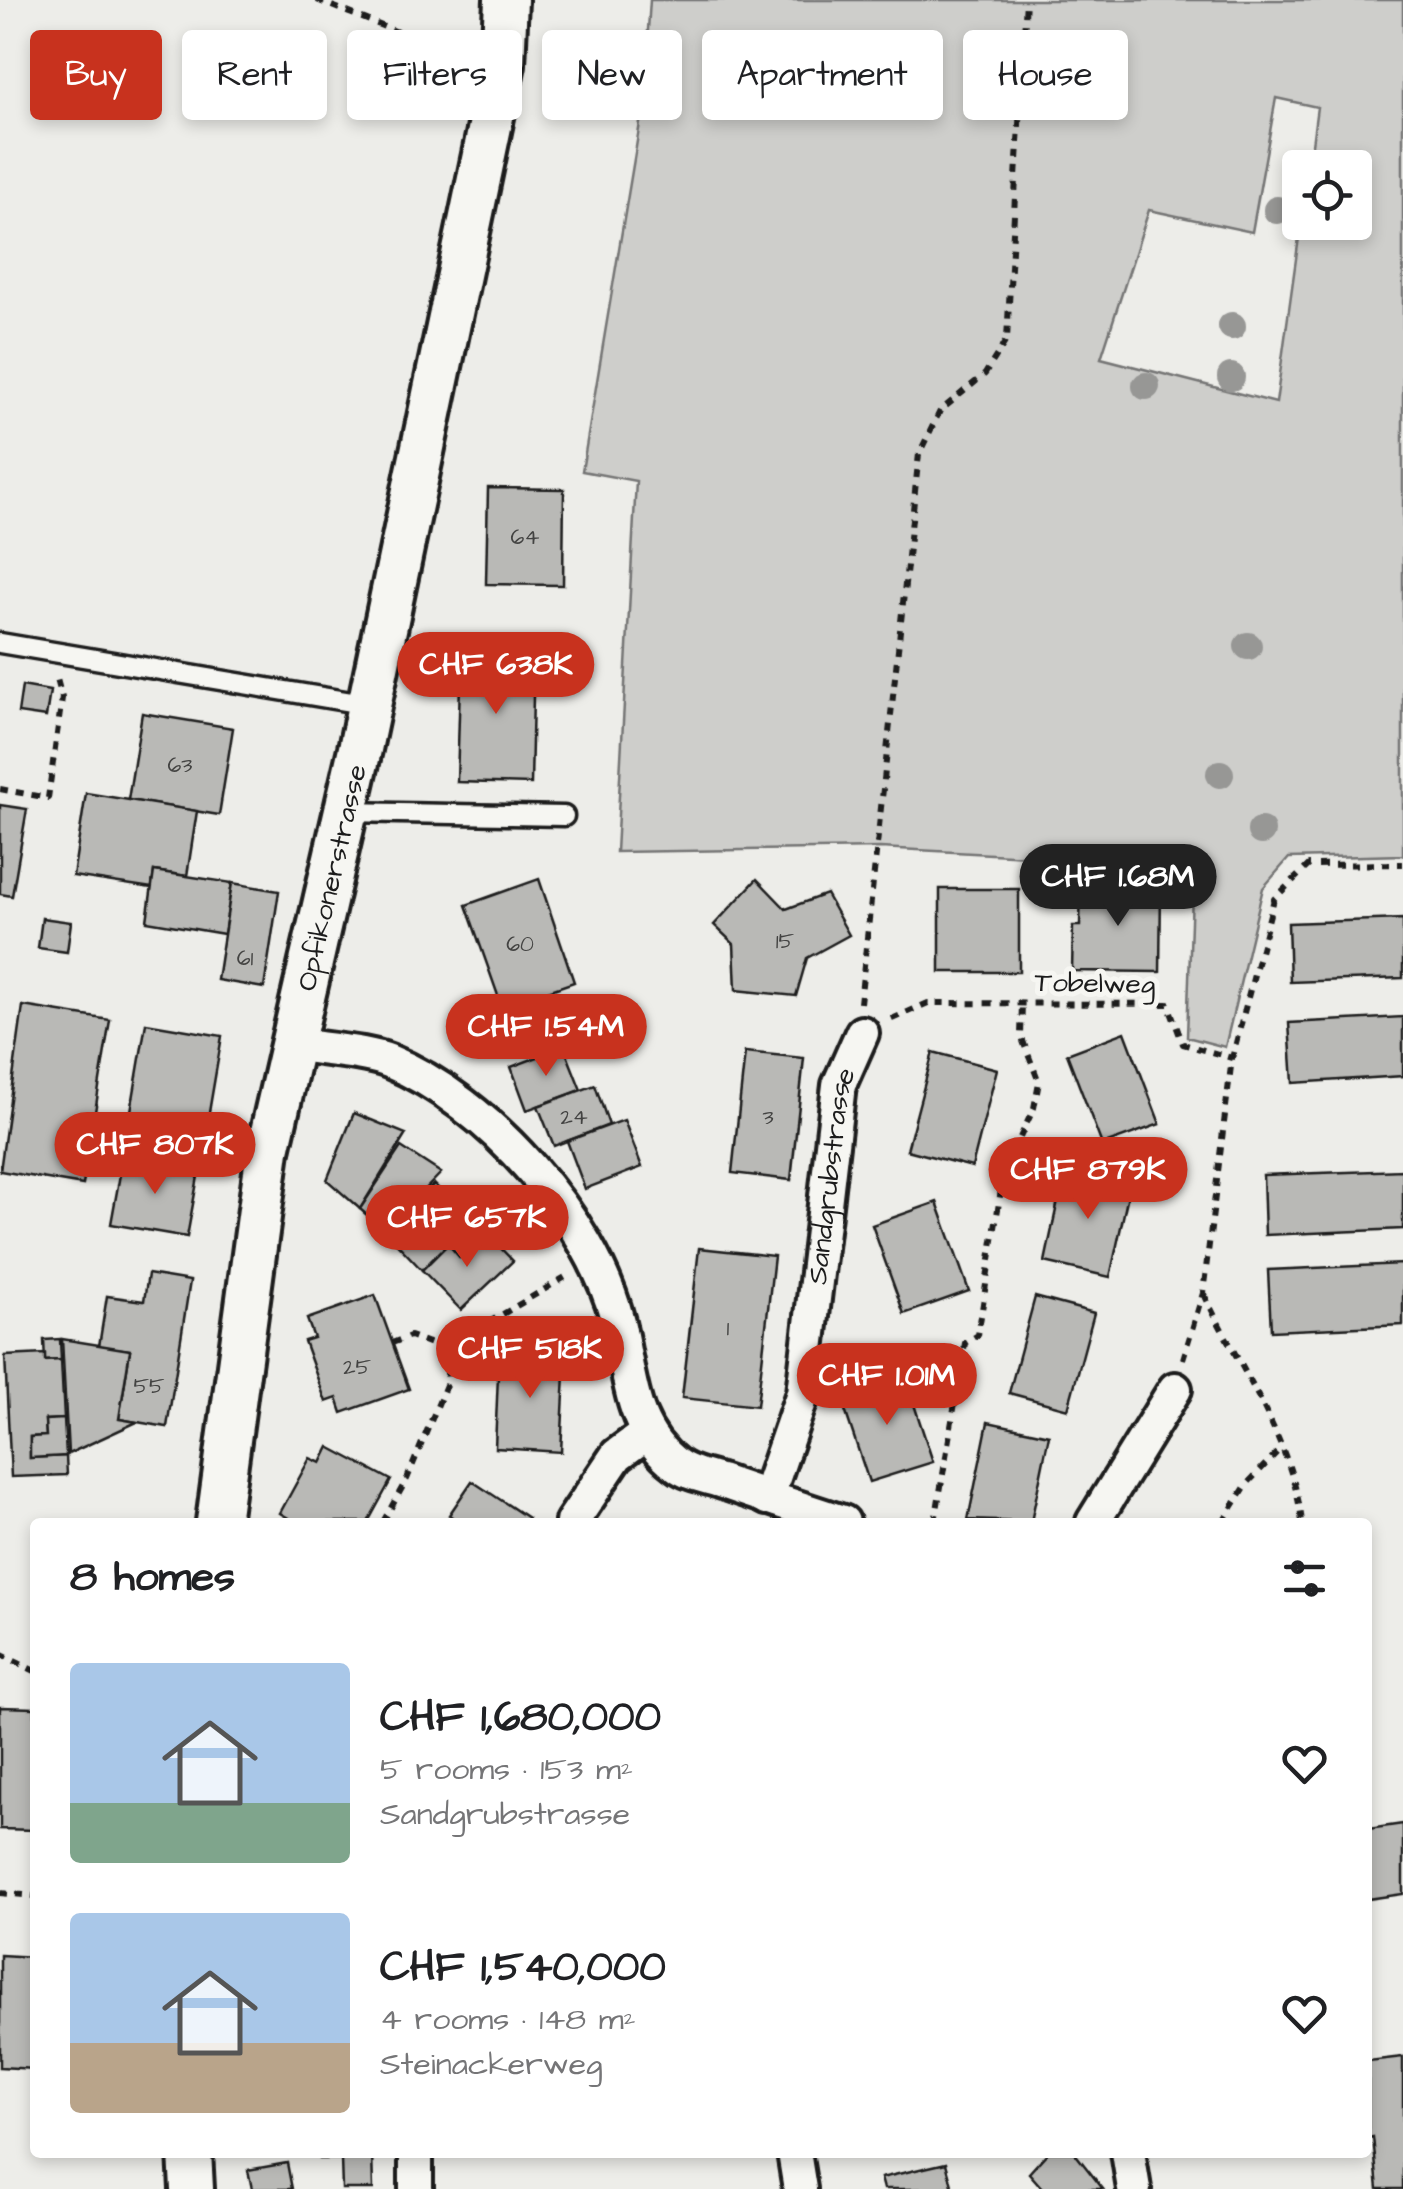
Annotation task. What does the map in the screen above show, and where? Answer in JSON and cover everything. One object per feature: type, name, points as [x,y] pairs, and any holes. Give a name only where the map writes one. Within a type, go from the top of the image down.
[{"type":"street","name":"Opfikonerstrasse","points":[[505,30],[506,0]]},
{"type":"street","name":"Opfikonerstrasse","points":[[219,1518],[268,1150],[370,705],[491,120]]},
{"type":"street","name":"Sandgrubstrasse","points":[[767,1498],[802,1392],[839,1085],[862,1033]]},
{"type":"street","points":[[292,1043],[386,1060],[454,1096],[504,1140],[560,1208],[594,1260],[618,1320],[634,1407],[647,1433],[679,1467],[830,1518]]},
{"type":"street","points":[[1095,1518],[1179,1375]]},
{"type":"street","points":[[575,1518],[617,1455],[647,1433]]},
{"type":"street","points":[[190,2158],[192,2189]]},
{"type":"street","points":[[416,2158],[416,2189]]},
{"type":"street","points":[[795,2158],[800,2189]]},
{"type":"street","points":[[1129,2158],[1134,2189]]},
{"type":"lane","points":[[0,643],[370,705]]},
{"type":"lane","points":[[344,812],[564,816]]},
{"type":"path","points":[[318,0],[394,30]]},
{"type":"path","points":[[859,993],[919,454],[940,411],[985,374],[1007,339],[1026,0]]},
{"type":"path","points":[[0,790],[48,798],[62,698],[56,682],[63,654]]},
{"type":"path","points":[[1179,1375],[1204,1293],[1232,1058],[1274,898],[1308,866],[1403,864]]},
{"type":"path","name":"Tobelweg","points":[[928,1003],[1168,1004],[1183,1044],[1232,1058]]},
{"type":"path","points":[[936,1518],[965,1343],[978,1335],[1004,1171],[1034,1108],[1039,1082],[1021,1036],[1022,1003]]},
{"type":"path","points":[[444,1349],[577,1270]]},
{"type":"path","points":[[1204,1293],[1226,1342],[1256,1386],[1282,1447],[1301,1518]]},
{"type":"path","points":[[392,1343],[410,1336],[444,1349]]},
{"type":"path","points":[[385,1518],[407,1479],[448,1380],[444,1349]]},
{"type":"path","points":[[1226,1518],[1247,1484],[1282,1447]]},
{"type":"path","points":[[0,1654],[30,1669]]},
{"type":"path","points":[[0,1893],[30,1896]]},
{"type":"shaded area","points":[[650,0],[1403,0],[1403,855],[1289,858],[1263,888],[1225,1047],[1187,1037],[1193,865],[880,848],[616,852],[636,481],[582,471],[640,120],[682,120],[682,30],[648,30]],"holes":[[[1276,98],[1317,107],[1311,150],[1372,150],[1372,240],[1299,240],[1276,403],[1101,358],[1149,210],[1252,232]]]},
{"type":"building","points":[[488,488],[564,489],[563,585],[486,584]]},
{"type":"building","points":[[461,649],[534,651],[531,784],[457,782]]},
{"type":"building","points":[[22,686],[50,691],[46,717],[18,713]]},
{"type":"building","points":[[142,713],[233,728],[219,815],[128,800]]},
{"type":"building","points":[[86,793],[197,811],[187,876],[154,871],[152,888],[73,876]]},
{"type":"building","points":[[0,805],[27,809],[12,896],[0,894]]},
{"type":"building","points":[[154,871],[232,883],[224,934],[147,921]]},
{"type":"building","points":[[539,879],[574,982],[502,1007],[466,905]]},
{"type":"building","points":[[757,879],[786,909],[826,894],[849,935],[807,958],[796,996],[736,990],[734,944],[714,925]]},
{"type":"building","points":[[232,883],[279,891],[264,988],[217,980]]},
{"type":"building","points":[[1081,884],[1161,885],[1160,972],[1072,971],[1073,926],[1080,926]]},
{"type":"building","points":[[940,889],[1019,889],[1019,972],[940,972]]},
{"type":"building","points":[[42,918],[71,922],[67,952],[38,948]]},
{"type":"building","points":[[1403,919],[1403,978],[1290,982],[1288,923]]},
{"type":"building","points":[[23,1006],[110,1020],[83,1185],[0,1171]]},
{"type":"building","points":[[1403,1017],[1403,1076],[1293,1083],[1289,1023]]},
{"type":"building","points":[[146,1023],[222,1036],[199,1171],[123,1158]]},
{"type":"building","points":[[1125,1032],[1160,1124],[1102,1145],[1067,1054]]},
{"type":"building","points":[[564,1047],[581,1090],[527,1110],[511,1067]]},
{"type":"building","points":[[745,1052],[804,1058],[791,1180],[732,1173]]},
{"type":"building","points":[[933,1052],[997,1069],[972,1167],[907,1150]]},
{"type":"building","points":[[595,1085],[609,1125],[554,1146],[538,1106]]},
{"type":"building","points":[[354,1113],[406,1134],[360,1209],[327,1180]]},
{"type":"building","points":[[624,1120],[642,1167],[585,1189],[567,1141]]},
{"type":"building","points":[[401,1147],[441,1173],[385,1231],[360,1209]]},
{"type":"building","points":[[123,1158],[199,1171],[187,1237],[111,1224]]},
{"type":"building","points":[[1065,1167],[1131,1181],[1110,1277],[1045,1262]]},
{"type":"building","points":[[1403,1170],[1403,1229],[1265,1235],[1263,1175]]},
{"type":"building","points":[[434,1184],[461,1211],[437,1234],[448,1244],[422,1270],[385,1231]]},
{"type":"building","points":[[937,1202],[969,1291],[904,1314],[872,1225]]},
{"type":"building","points":[[486,1233],[513,1261],[461,1310],[422,1270],[448,1244],[460,1258]]},
{"type":"building","points":[[699,1248],[774,1256],[757,1406],[682,1398]]},
{"type":"building","points":[[1403,1264],[1403,1325],[1271,1331],[1268,1270]]},
{"type":"building","points":[[148,1274],[190,1281],[167,1427],[119,1419],[130,1350],[99,1346],[107,1296],[144,1301]]},
{"type":"building","points":[[375,1295],[409,1389],[342,1413],[337,1398],[326,1402],[304,1341],[314,1338],[307,1319]]},
{"type":"building","points":[[1035,1297],[1094,1313],[1068,1409],[1009,1393]]},
{"type":"building","points":[[60,1339],[61,1360],[45,1361],[44,1340]]},
{"type":"building","points":[[62,1339],[130,1350],[119,1419],[137,1422],[68,1454]]},
{"type":"building","points":[[499,1350],[566,1354],[561,1452],[495,1448]]},
{"type":"building","points":[[45,1354],[45,1361],[61,1360],[64,1419],[45,1420],[46,1436],[30,1437],[30,1458],[66,1456],[67,1475],[11,1477],[5,1356]]},
{"type":"building","points":[[904,1374],[933,1462],[869,1482],[840,1395]]},
{"type":"building","points":[[64,1419],[66,1456],[30,1458],[30,1437],[46,1436],[45,1420]]},
{"type":"building","points":[[988,1422],[1049,1435],[1032,1518],[968,1518]]},
{"type":"building","points":[[329,1447],[391,1480],[370,1518],[288,1518],[280,1513],[310,1458],[321,1463]]},
{"type":"building","points":[[472,1481],[528,1518],[454,1518],[449,1515]]},
{"type":"building","points":[[0,1707],[30,1708],[30,1830],[0,1829]]},
{"type":"building","points":[[1403,1824],[1403,1894],[1372,1898],[1372,1828]]},
{"type":"building","points":[[0,1955],[30,1957],[30,2069],[0,2067]]},
{"type":"building","points":[[1403,2057],[1403,2189],[1378,2189],[1372,2137],[1372,2061]]},
{"type":"building","points":[[372,2158],[373,2189],[342,2189],[341,2159],[319,2159]]},
{"type":"building","points":[[1043,2158],[1079,2158],[1103,2189],[1043,2189],[1029,2173]]},
{"type":"building","points":[[287,2163],[292,2189],[252,2189],[248,2170]]},
{"type":"building","points":[[946,2163],[953,2189],[884,2189],[881,2178]]}]
